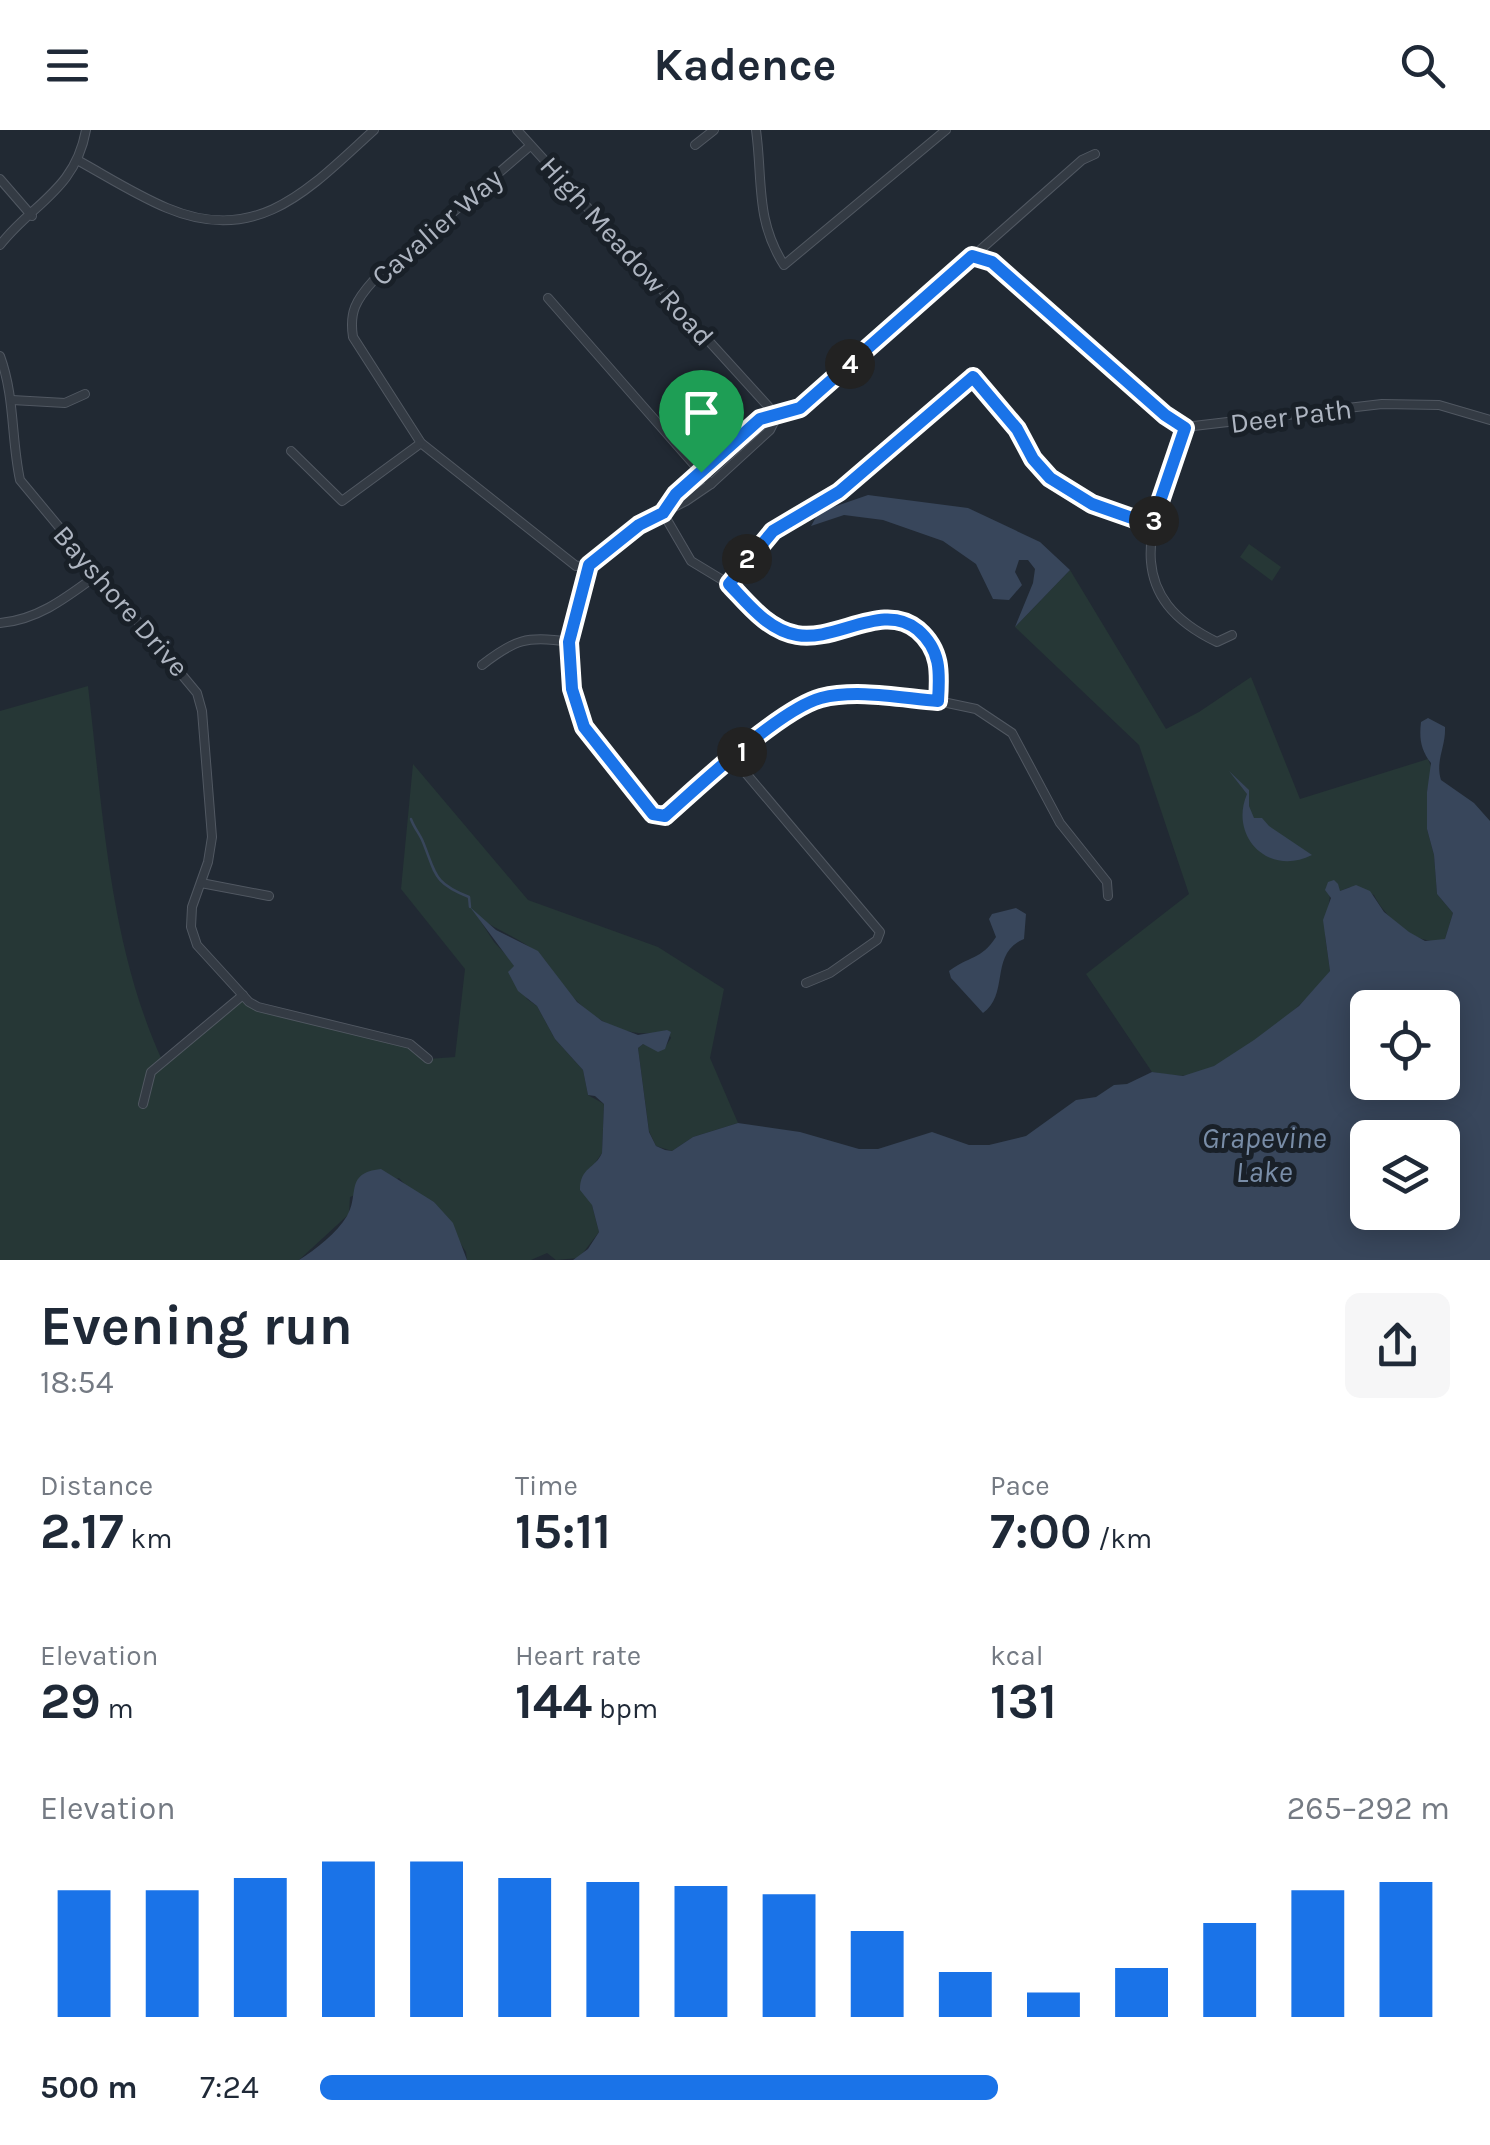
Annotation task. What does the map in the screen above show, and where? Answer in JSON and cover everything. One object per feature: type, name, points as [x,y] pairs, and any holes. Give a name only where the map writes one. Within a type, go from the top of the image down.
[{"type":"street","points":[[0,245],[32,216],[78,161],[86,130]]},
{"type":"street","points":[[78,161],[175,212],[238,221],[267,214],[302,192],[374,130]]},
{"type":"street","name":"High Meadow Road","points":[[517,130],[777,416]]},
{"type":"street","points":[[695,146],[714,130]]},
{"type":"street","points":[[756,130],[762,217],[772,247],[784,265],[946,130]]},
{"type":"street","name":"Cavalier Way","points":[[530,146],[373,281],[356,300],[350,319],[353,337],[422,443],[576,566],[589,565]]},
{"type":"street","points":[[663,513],[676,494],[760,419],[800,408],[1082,160],[1095,154]]},
{"type":"street","points":[[0,179],[32,216]]},
{"type":"street","points":[[972,256],[992,262],[1165,415],[1185,428],[1152,525],[1150,569],[1168,609],[1191,630],[1217,642],[1232,635]]},
{"type":"street","points":[[548,298],[711,484]]},
{"type":"street","name":"Bayshore Drive","points":[[0,356],[12,400],[12,442],[20,480],[197,693],[202,711],[212,837],[190,918],[194,938],[258,1007],[410,1044],[428,1059]]},
{"type":"street","points":[[729,584],[773,531],[839,492],[973,377],[1017,429],[1033,459],[1050,478],[1092,504],[1152,525]]},
{"type":"street","points":[[12,400],[65,402],[86,394]]},
{"type":"street","name":"Deer Path","points":[[1185,428],[1395,404],[1439,405],[1490,420]]},
{"type":"street","points":[[777,416],[770,430],[711,484],[639,525],[589,565],[569,642],[570,679],[584,727],[653,814],[665,816],[787,714],[820,698],[849,694],[938,701],[976,709],[1012,733],[1060,823],[1107,882],[1108,896]]},
{"type":"street","points":[[291,452],[342,501],[422,443]]},
{"type":"street","points":[[663,513],[691,561],[729,584],[763,620],[796,635],[835,634],[872,620],[906,621],[932,643],[939,664],[938,701]]},
{"type":"street","points":[[0,623],[29,618],[64,600],[97,576]]},
{"type":"street","points":[[482,666],[513,642],[569,642]]},
{"type":"street","points":[[733,758],[880,932],[876,940],[830,973],[806,983]]},
{"type":"street","points":[[201,883],[269,896]]},
{"type":"street","points":[[143,1104],[151,1072],[243,995]]},
{"type":"shaded area","points":[[1249,544],[1281,567],[1272,581],[1240,557]]},
{"type":"shaded area","points":[[1070,570],[1166,729],[1251,677],[1300,799],[1428,759],[1432,769],[1427,792],[1427,829],[1437,894],[1453,913],[1445,939],[1424,940],[1414,936],[1386,913],[1374,895],[1350,887],[1330,895],[1325,935],[1330,971],[1304,1001],[1252,1044],[1216,1066],[1187,1075],[1152,1072],[1086,974],[1189,894],[1139,745],[1015,627]]},
{"type":"shaded area","points":[[88,686],[119,924],[144,1016],[162,1060],[243,995],[249,1002],[410,1044],[428,1059],[455,1057],[465,969],[401,889],[413,764],[528,900],[658,947],[724,989],[710,1058],[738,1123],[693,1137],[672,1151],[656,1146],[649,1131],[638,1048],[643,1044],[664,1049],[671,1038],[667,1030],[636,1033],[594,1016],[571,995],[536,951],[478,917],[512,961],[527,999],[537,1006],[555,1039],[583,1070],[588,1095],[604,1104],[602,1153],[595,1163],[592,1205],[599,1232],[579,1258],[556,1260],[547,1253],[531,1260],[467,1260],[466,1252],[434,1202],[409,1189],[399,1178],[350,1197],[349,1214],[299,1260],[0,1260],[0,711]]},
{"type":"water","points":[[868,495],[968,508],[1040,542],[1070,570],[1015,627],[1033,583],[1035,569],[1028,560],[1019,560],[1015,572],[1022,585],[1009,600],[993,599],[976,564],[943,541],[883,520],[844,515],[811,526],[819,512]]},
{"type":"water","name":"Grapevine Lake","points":[[1428,718],[1445,727],[1441,780],[1474,803],[1490,821],[1490,1260],[573,1260],[588,1249],[599,1232],[592,1205],[580,1190],[582,1177],[602,1153],[604,1104],[588,1095],[583,1070],[555,1039],[537,1006],[518,991],[508,972],[514,966],[470,907],[496,930],[538,951],[577,1002],[602,1021],[638,1035],[671,1032],[665,1049],[658,1052],[643,1044],[638,1048],[649,1132],[656,1146],[672,1151],[693,1137],[738,1123],[800,1132],[859,1149],[878,1149],[932,1132],[969,1145],[989,1145],[1026,1136],[1076,1100],[1096,1097],[1114,1085],[1127,1084],[1152,1072],[1183,1076],[1214,1066],[1299,1006],[1330,971],[1323,920],[1331,898],[1325,890],[1328,882],[1334,880],[1340,891],[1356,885],[1370,891],[1384,912],[1425,941],[1445,939],[1453,913],[1437,894],[1427,829],[1431,763],[1420,734],[1421,722]]},
{"type":"water","points":[[1229,771],[1249,790],[1254,818],[1262,818],[1312,855],[1281,861],[1256,848],[1243,824],[1247,794]]},
{"type":"water","points":[[1016,908],[1026,914],[1024,939],[1007,954],[996,995],[983,1013],[949,971],[980,954],[996,937],[989,919],[992,914]]},
{"type":"water","points":[[381,1169],[434,1202],[453,1223],[467,1260],[299,1260],[343,1222],[351,1208],[357,1180],[369,1171]]},
{"type":"waterway","points":[[411,819],[437,876],[448,887],[469,897],[470,907]]},
{"type":"route","points":[[972,256],[992,262],[1165,415],[1185,428],[1152,525],[1092,504],[1050,478],[1033,459],[1017,429],[973,377],[839,492],[773,531],[729,584],[763,620],[796,635],[835,634],[872,620],[906,621],[932,643],[939,664],[938,701],[849,694],[820,698],[787,714],[659,817],[584,727],[570,679],[569,642],[589,565],[639,525],[663,513],[676,494],[701,472],[760,419],[800,408],[972,256]]}]
